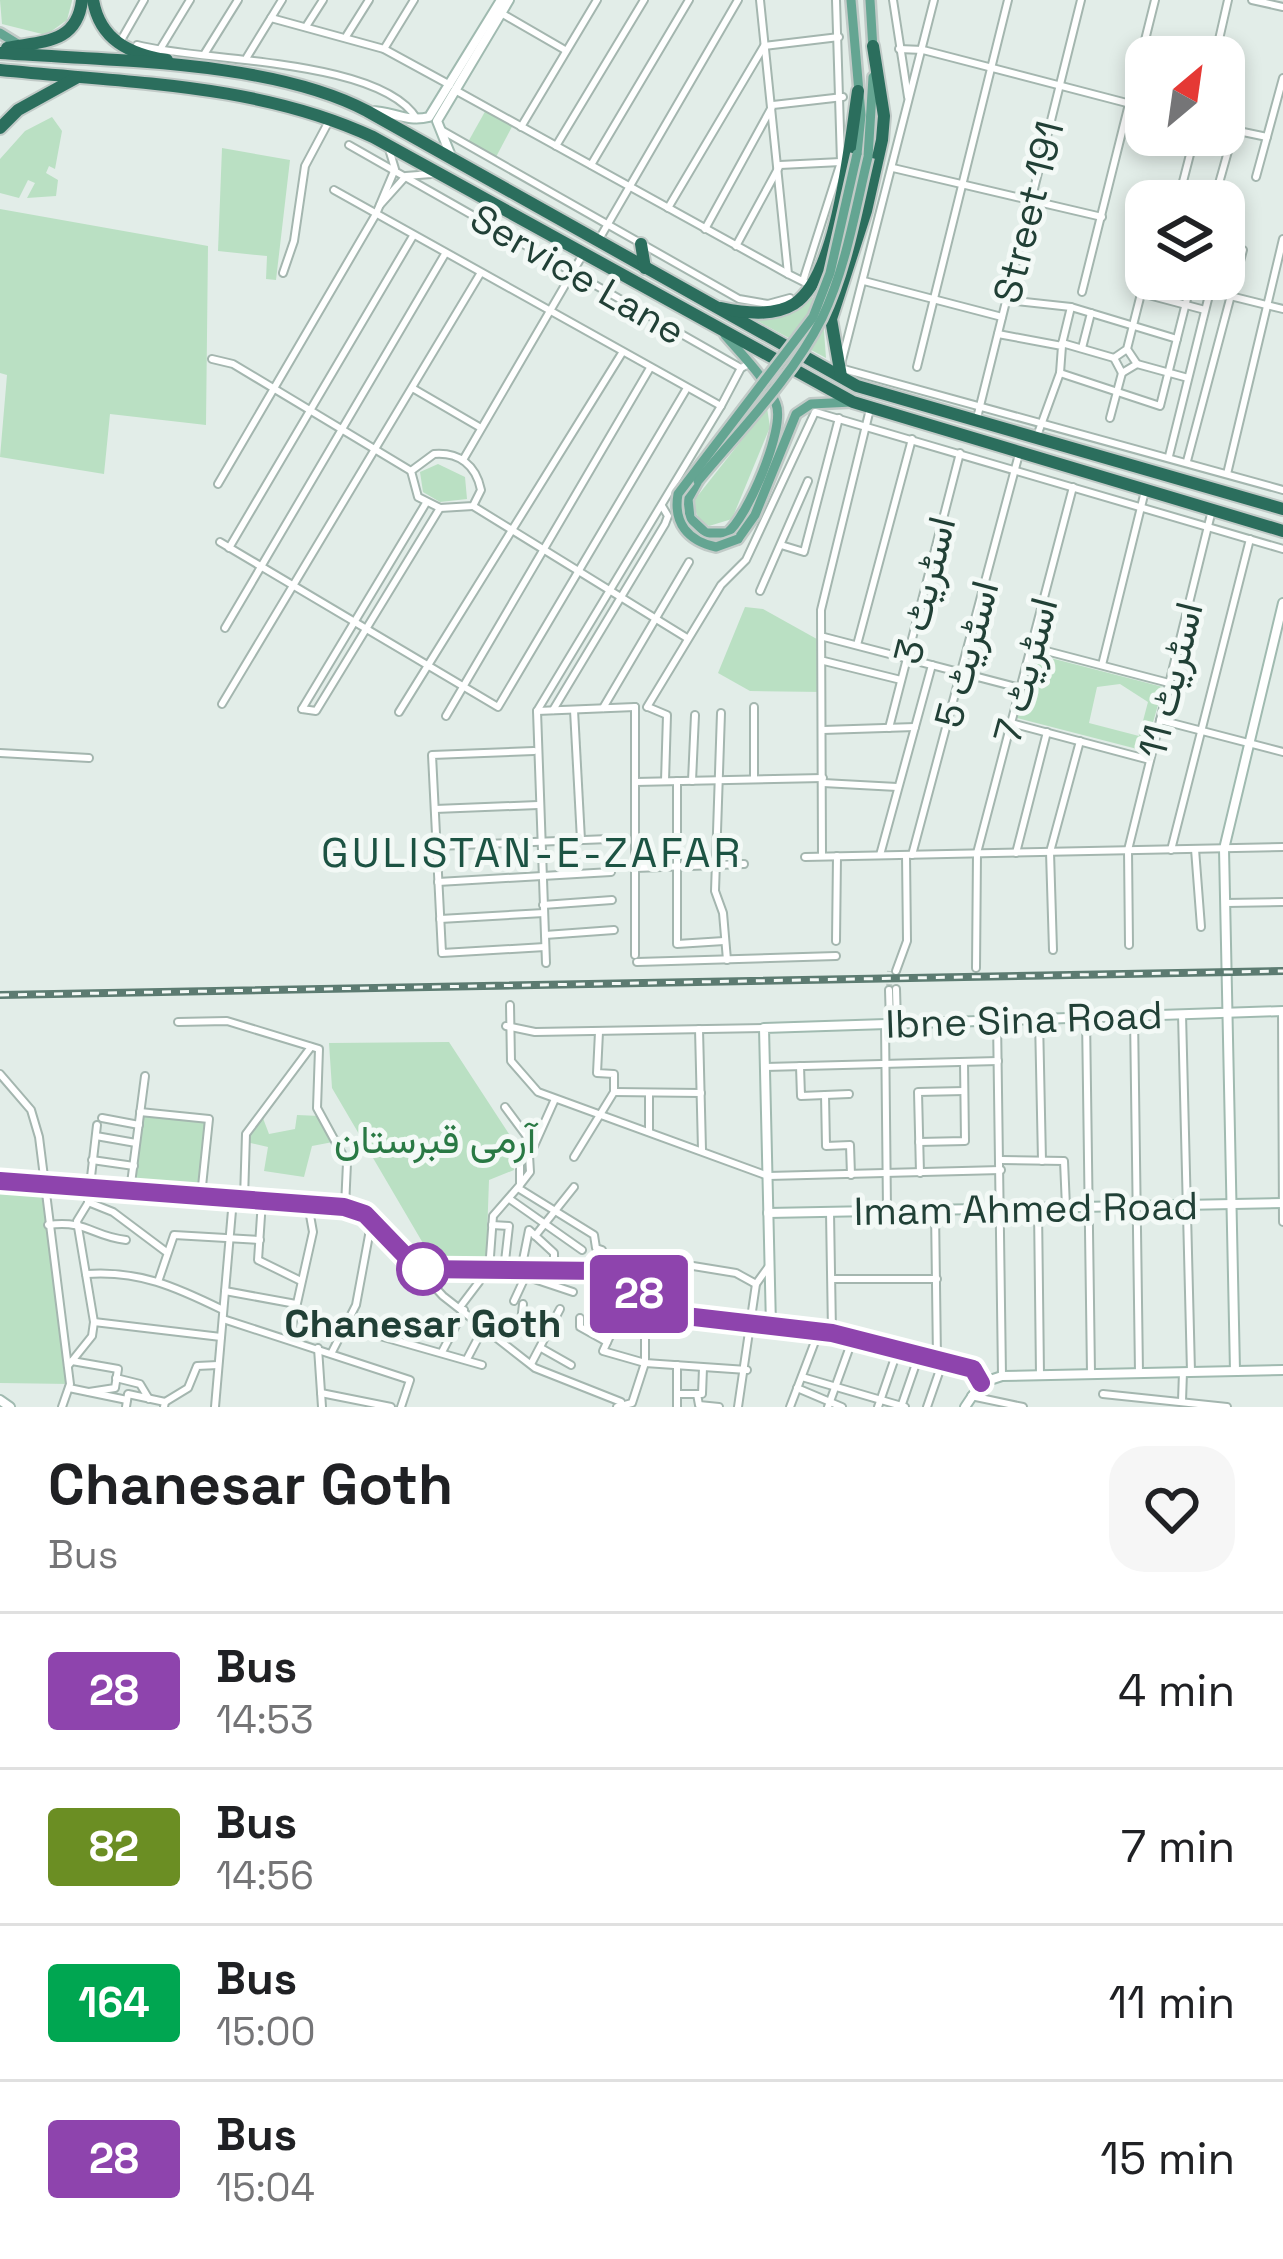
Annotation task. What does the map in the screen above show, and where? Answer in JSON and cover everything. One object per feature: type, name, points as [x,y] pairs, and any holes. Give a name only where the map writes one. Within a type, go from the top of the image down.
[{"type":"highway","points":[[0,51],[59,39],[75,23],[82,0]]},
{"type":"highway","points":[[93,0],[104,31],[118,45],[232,74]]},
{"type":"highway","points":[[841,372],[831,336],[837,300],[882,140],[884,116],[873,46]]},
{"type":"highway","points":[[0,51],[298,84],[368,111],[708,305],[841,372],[976,423],[1283,509]]},
{"type":"highway","points":[[0,70],[271,100],[331,118],[853,402],[1283,531]]},
{"type":"highway","points":[[0,128],[18,110],[77,78]]},
{"type":"highway","points":[[708,305],[768,312],[792,305],[807,284],[845,174],[857,91]]},
{"type":"highway","points":[[641,244],[645,268]]},
{"type":"highway","points":[[807,284],[824,301],[837,300]]},
{"type":"main road","points":[[851,0],[863,156],[830,273],[813,317],[686,480],[676,507],[686,532],[716,547],[738,539],[754,515],[796,413],[811,404],[853,402]]},
{"type":"main road","points":[[719,330],[745,366],[776,403],[779,416],[736,526],[716,536],[696,526],[687,508],[692,490],[786,374],[821,319],[838,279],[863,156],[873,46],[870,0]]},
{"type":"main road","points":[[0,33],[20,46],[55,57]]},
{"type":"street","points":[[118,45],[144,0]]},
{"type":"street","points":[[159,51],[190,0]]},
{"type":"street","points":[[204,54],[238,0]]},
{"type":"street","points":[[247,58],[282,0]]},
{"type":"street","points":[[307,25],[322,0]]},
{"type":"street","points":[[347,35],[369,0]]},
{"type":"street","points":[[384,49],[414,0]]},
{"type":"street","points":[[368,111],[416,120],[429,117],[501,13],[505,0]]},
{"type":"street","points":[[454,160],[437,121],[505,0]]},
{"type":"street","points":[[521,127],[597,0]]},
{"type":"street","points":[[556,146],[644,0]]},
{"type":"street","points":[[591,166],[689,0]]},
{"type":"street","points":[[597,242],[738,0]]},
{"type":"street","points":[[271,18],[347,35],[384,49],[807,284],[841,163],[843,97],[836,0]]},
{"type":"street","points":[[893,0],[908,98]]},
{"type":"street","points":[[934,0],[841,372],[1044,421],[1283,490]]},
{"type":"street","points":[[917,367],[1008,0]]},
{"type":"street","name":"Street 191","points":[[976,423],[1081,0]]},
{"type":"street","points":[[1146,36],[1155,0]]},
{"type":"street","points":[[1219,36],[1228,0]]},
{"type":"street","points":[[1252,0],[1283,7]]},
{"type":"street","points":[[758,1],[780,165],[788,274]]},
{"type":"street","points":[[501,13],[566,51]]},
{"type":"street","points":[[764,46],[838,37]]},
{"type":"street","points":[[136,45],[247,58],[363,85],[415,113],[416,120]]},
{"type":"street","points":[[668,208],[764,46]]},
{"type":"street","points":[[898,50],[922,50],[1125,102]]},
{"type":"street","points":[[1256,177],[1283,78]]},
{"type":"street","points":[[772,105],[843,97]]},
{"type":"street","points":[[705,229],[772,105]]},
{"type":"street","points":[[1082,292],[1125,116]]},
{"type":"street","points":[[283,272],[294,241],[305,166],[331,118]]},
{"type":"street","points":[[439,131],[740,298],[768,304],[790,298]]},
{"type":"street","points":[[1245,132],[1267,137]]},
{"type":"street","name":"Service Lane","points":[[349,145],[745,366]]},
{"type":"street","points":[[218,484],[376,214],[395,170],[388,145]]},
{"type":"street","points":[[780,165],[841,163]]},
{"type":"street","points":[[736,246],[780,165]]},
{"type":"street","points":[[893,167],[1102,217]]},
{"type":"street","points":[[380,205],[406,176],[440,174]]},
{"type":"street","points":[[334,190],[721,406]]},
{"type":"street","points":[[229,548],[413,236]]},
{"type":"street","points":[[1226,474],[1283,239]]},
{"type":"street","points":[[463,460],[584,253]]},
{"type":"street","points":[[225,628],[446,254]]},
{"type":"street","points":[[222,704],[480,274]]},
{"type":"street","points":[[864,281],[1002,317]]},
{"type":"street","points":[[1006,300],[1072,307],[1177,339]]},
{"type":"street","points":[[1114,358],[1127,349],[1140,300]]},
{"type":"street","points":[[1168,300],[1205,310]]},
{"type":"street","points":[[1060,373],[1160,406],[1187,300]]},
{"type":"street","points":[[1169,457],[1208,300]]},
{"type":"street","points":[[1187,462],[1230,300]]},
{"type":"street","points":[[1245,300],[1283,309]]},
{"type":"street","points":[[1035,440],[1060,373],[1072,307]]},
{"type":"street","points":[[1082,348],[1091,313]]},
{"type":"street","points":[[706,348],[719,330]]},
{"type":"street","points":[[998,334],[1114,358],[1122,373],[1110,418]]},
{"type":"street","points":[[1127,349],[1137,364],[1188,378]]},
{"type":"street","points":[[399,712],[622,353]]},
{"type":"street","points":[[212,358],[233,364],[411,471]]},
{"type":"street","points":[[1122,373],[1137,364]]},
{"type":"street","points":[[546,963],[537,711],[745,366]]},
{"type":"street","points":[[446,716],[650,368]]},
{"type":"street","points":[[414,388],[481,428]]},
{"type":"street","points":[[220,542],[498,707],[687,388]]},
{"type":"street","points":[[822,856],[821,610],[870,409]]},
{"type":"street","points":[[647,707],[722,585],[746,560],[814,412],[1283,549]]},
{"type":"street","points":[[781,545],[804,552],[839,417]]},
{"type":"street","points":[[857,645],[912,439]]},
{"type":"street","name":"اسٹریٹ 3","points":[[889,728],[960,453]]},
{"type":"street","points":[[411,471],[434,454],[463,460],[479,481],[481,494],[473,506]]},
{"type":"street","name":"اسٹریٹ 5","points":[[893,971],[907,941],[909,855],[1019,454]]},
{"type":"street","points":[[411,471],[412,489],[426,503],[440,508],[473,506],[687,638]]},
{"type":"street","points":[[760,591],[808,481]]},
{"type":"street","name":"اسٹریٹ 7","points":[[976,968],[977,853],[1073,487]]},
{"type":"street","points":[[1102,664],[1145,491]]},
{"type":"street","points":[[426,503],[302,709],[316,711],[440,508]]},
{"type":"street","points":[[553,710],[665,524],[668,516],[662,506]]},
{"type":"street","name":"اسٹریٹ 11","points":[[1129,945],[1128,850],[1212,510]]},
{"type":"street","points":[[1171,850],[1250,539]]},
{"type":"street","points":[[603,708],[688,562]]},
{"type":"street","points":[[1235,1371],[1224,849],[1283,603]]},
{"type":"street","points":[[824,637],[1020,688]]},
{"type":"street","points":[[1031,647],[1169,682]]},
{"type":"street","points":[[824,662],[901,680]]},
{"type":"street","points":[[880,855],[932,664]]},
{"type":"street","points":[[634,707],[636,958],[836,956]]},
{"type":"street","points":[[537,711],[647,707],[667,715],[665,781]]},
{"type":"street","points":[[754,707],[754,779]]},
{"type":"street","points":[[574,710],[580,840]]},
{"type":"street","points":[[722,713],[716,865],[727,960]]},
{"type":"street","points":[[692,781],[695,716]]},
{"type":"street","points":[[1160,720],[1283,752]]},
{"type":"street","points":[[1011,722],[1150,760]]},
{"type":"street","points":[[824,730],[915,727]]},
{"type":"street","points":[[1016,853],[1047,732]]},
{"type":"street","points":[[1053,950],[1050,852],[1080,741]]},
{"type":"street","points":[[536,751],[432,755],[442,953],[545,947]]},
{"type":"street","points":[[0,753],[88,758]]},
{"type":"street","points":[[634,782],[823,780],[899,787]]},
{"type":"street","points":[[677,781],[677,944],[724,941]]},
{"type":"street","points":[[435,809],[538,805]]},
{"type":"street","points":[[437,846],[609,838]]},
{"type":"street","points":[[806,857],[1283,848]]},
{"type":"street","points":[[1195,849],[1201,927]]},
{"type":"street","points":[[836,941],[837,856]]},
{"type":"street","points":[[634,868],[744,864]]},
{"type":"street","points":[[438,882],[611,872]]},
{"type":"street","points":[[440,919],[611,901]]},
{"type":"street","points":[[1226,903],[1283,902]]},
{"type":"street","points":[[545,935],[614,930]]},
{"type":"street","points":[[887,1210],[886,1065],[893,990]]},
{"type":"street","points":[[510,1005],[506,1026],[517,1071],[555,1099],[768,1176],[1001,1170]]},
{"type":"street","points":[[1283,1011],[1283,1222]]},
{"type":"street","name":"Ibne Sina Road","points":[[764,1028],[1283,1011]]},
{"type":"street","points":[[1182,1014],[1188,1205],[1187,1372],[1182,1401]]},
{"type":"street","points":[[1134,1016],[1139,1373]]},
{"type":"street","points":[[1086,1017],[1091,1374]]},
{"type":"street","points":[[1039,1018],[1042,1161]]},
{"type":"street","points":[[997,1020],[1002,1376]]},
{"type":"street","points":[[178,1022],[227,1021],[319,1049],[317,1108],[346,1163],[344,1207]]},
{"type":"street","points":[[506,1026],[535,1033],[764,1028],[771,1326]]},
{"type":"street","points":[[699,1029],[702,1150]]},
{"type":"street","points":[[574,1157],[614,1092],[614,1074],[597,1073],[599,1032]]},
{"type":"street","points":[[214,1407],[230,1238],[246,1134],[311,1047]]},
{"type":"street","points":[[765,1067],[998,1061]]},
{"type":"street","points":[[919,1142],[965,1142],[964,1062]]},
{"type":"street","points":[[800,1066],[801,1096],[849,1094]]},
{"type":"street","points":[[0,1074],[31,1110],[70,1364],[62,1407]]},
{"type":"street","points":[[130,1191],[145,1076]]},
{"type":"street","points":[[920,1174],[918,1091],[964,1090]]},
{"type":"street","points":[[614,1092],[701,1094]]},
{"type":"street","points":[[649,1131],[650,1093]]},
{"type":"street","points":[[825,1095],[826,1146],[850,1145],[851,1175]]},
{"type":"street","points":[[525,1146],[555,1099]]},
{"type":"street","points":[[442,1352],[485,1270],[500,1204],[506,1207],[530,1172],[525,1146],[505,1107]]},
{"type":"street","points":[[140,1112],[209,1119],[201,1196]]},
{"type":"street","points":[[70,1364],[92,1336],[94,1322],[77,1221],[88,1202],[100,1122],[139,1125]]},
{"type":"street","points":[[96,1136],[136,1143]]},
{"type":"street","points":[[92,1160],[134,1166]]},
{"type":"street","points":[[1000,1160],[1064,1161],[1066,1207]]},
{"type":"street","points":[[519,1187],[520,1161]]},
{"type":"street","points":[[530,1172],[544,1175]]},
{"type":"street","points":[[0,1181],[344,1207],[372,1219],[418,1269],[531,1364],[619,1405],[632,1402],[645,1363],[644,1298]]},
{"type":"street","points":[[519,1187],[594,1235],[596,1247],[602,1250]]},
{"type":"street","points":[[535,1235],[574,1187]]},
{"type":"street","points":[[511,1200],[582,1250]]},
{"type":"street","points":[[262,1201],[258,1260],[274,1263],[301,1281]]},
{"type":"street","points":[[88,1202],[112,1212],[166,1251]]},
{"type":"street","name":"Imam Ahmed Road","points":[[768,1213],[1283,1203]]},
{"type":"street","points":[[289,1339],[313,1232],[308,1204]]},
{"type":"street","points":[[1038,1208],[1040,1375]]},
{"type":"street","points":[[927,1407],[940,1360],[934,1210]]},
{"type":"street","points":[[830,1211],[832,1333]]},
{"type":"street","points":[[332,1352],[362,1281],[372,1219]]},
{"type":"street","points":[[48,1225],[77,1221],[109,1238],[126,1240]]},
{"type":"street","points":[[492,1225],[509,1226],[504,1270]]},
{"type":"street","points":[[505,1340],[521,1322],[518,1302],[528,1230],[554,1253],[554,1270]]},
{"type":"street","points":[[159,1279],[174,1235],[260,1240]]},
{"type":"street","points":[[650,1259],[736,1273],[756,1284]]},
{"type":"street","points":[[741,1406],[756,1284],[770,1266]]},
{"type":"street","points":[[418,1269],[605,1271],[668,1314],[832,1333],[973,1369],[981,1383]]},
{"type":"street","points":[[86,1274],[119,1272],[159,1279],[223,1315],[410,1380],[396,1407],[321,1393]]},
{"type":"street","points":[[525,1272],[573,1292]]},
{"type":"street","points":[[834,1279],[937,1279]]},
{"type":"street","points":[[632,1289],[603,1351],[645,1363],[747,1370]]},
{"type":"street","points":[[225,1291],[297,1305]]},
{"type":"street","points":[[531,1364],[560,1309]]},
{"type":"street","points":[[580,1318],[580,1328],[607,1342]]},
{"type":"street","points":[[94,1322],[221,1337]]},
{"type":"street","points":[[467,1358],[485,1325]]},
{"type":"street","points":[[345,1326],[388,1342],[482,1365]]},
{"type":"street","points":[[790,1407],[819,1331]]},
{"type":"street","points":[[829,1405],[853,1338]]},
{"type":"street","points":[[319,1348],[322,1407]]},
{"type":"street","points":[[541,1348],[572,1365]]},
{"type":"street","points":[[880,1403],[898,1349]]},
{"type":"street","points":[[802,1377],[902,1407],[920,1355]]},
{"type":"street","points":[[70,1364],[118,1369],[115,1388],[89,1392]]},
{"type":"street","points":[[69,1388],[126,1403],[128,1394],[165,1404],[188,1388],[197,1366],[218,1365]]},
{"type":"street","points":[[677,1365],[677,1407]]},
{"type":"street","points":[[678,1394],[702,1394],[703,1367]]},
{"type":"street","points":[[965,1407],[981,1383],[1002,1376],[1283,1370]]},
{"type":"street","points":[[116,1378],[140,1384],[149,1399]]},
{"type":"street","points":[[797,1388],[842,1407]]},
{"type":"street","points":[[697,1394],[699,1405],[719,1407]]},
{"type":"street","points":[[1103,1394],[1227,1407]]},
{"type":"street","points":[[970,1396],[1000,1406],[1023,1407]]},
{"type":"street","points":[[0,1400],[10,1407]]},
{"type":"green space","points":[[0,0],[72,1],[67,20],[46,35],[2,24]]},
{"type":"green space","points":[[487,108],[514,123],[496,157],[468,142]]},
{"type":"green space","points":[[52,117],[62,131],[55,169],[49,166],[46,173],[58,180],[56,196],[27,198],[35,183],[28,180],[19,198],[0,193],[0,159],[25,131]]},
{"type":"green space","points":[[222,148],[290,160],[276,280],[266,279],[267,256],[218,251]]},
{"type":"green space","points":[[0,209],[208,246],[206,425],[110,414],[104,474],[0,457],[7,375],[0,373]]},
{"type":"green space","points":[[814,297],[822,305],[826,358],[752,318]]},
{"type":"green space","points":[[767,408],[770,427],[732,519],[709,526],[699,519],[692,503]]},
{"type":"green space","points":[[438,464],[465,477],[467,499],[440,502],[423,492],[420,472]]},
{"type":"green space","points":[[745,607],[763,609],[824,643],[824,692],[750,691],[718,673]]},
{"type":"green space","points":[[1035,654],[1163,687],[1145,751],[1017,718]],"holes":[[[1120,684],[1148,702],[1139,736],[1089,723],[1097,687]]]},
{"type":"green space","name":"آرمی قبرستان","points":[[449,1042],[513,1140],[514,1170],[489,1180],[486,1264],[434,1262],[332,1088],[329,1043]]},
{"type":"green space","points":[[261,1113],[269,1134],[295,1129],[297,1115],[320,1116],[338,1141],[312,1146],[304,1177],[264,1171],[268,1147],[246,1142]]},
{"type":"green space","points":[[144,1114],[209,1120],[202,1191],[135,1185]]},
{"type":"green space","points":[[0,1181],[42,1184],[70,1384],[0,1383]]},
{"type":"tunnel","points":[[889,990],[890,971]]},
{"type":"railway","points":[[0,995],[1283,971]]},
{"type":"bus line","name":"28","points":[[0,1181],[344,1207],[365,1214],[418,1269],[605,1271],[668,1314],[832,1333],[973,1369],[981,1383]]},
{"type":"place","name":"Chanesar Goth","points":[[423,1269]]},
{"type":"district","name":"GULISTAN-E-ZAFAR","points":[[532,852]]}]
